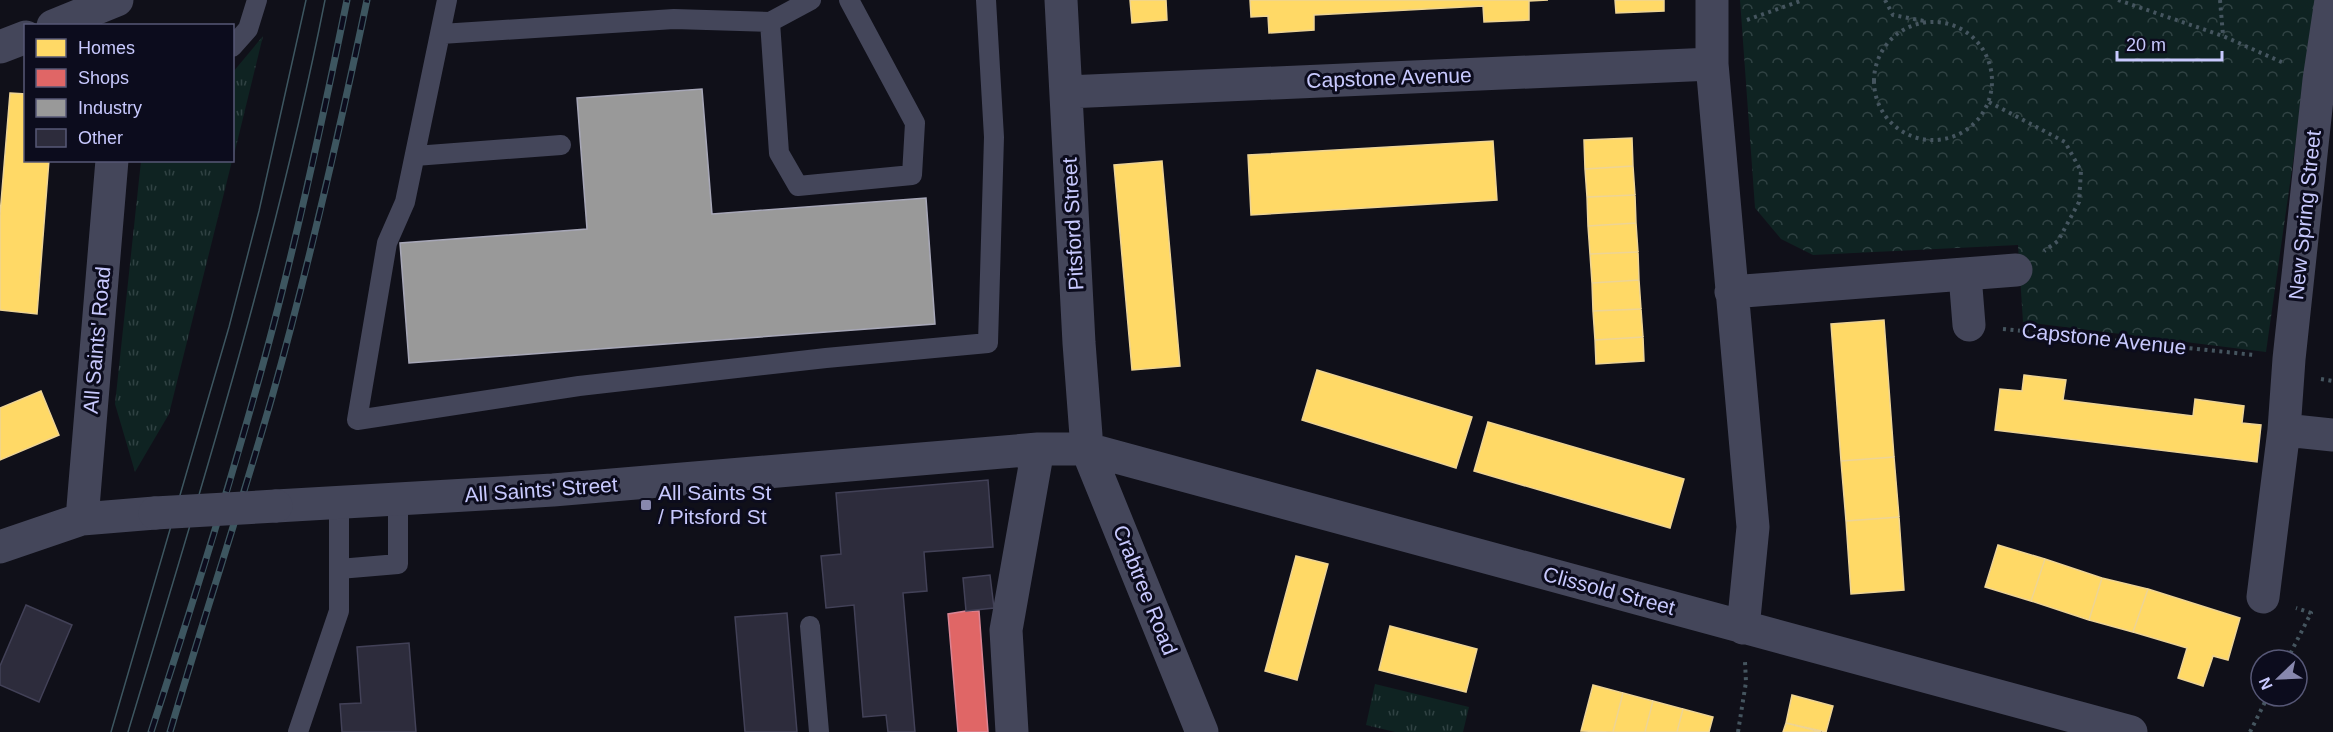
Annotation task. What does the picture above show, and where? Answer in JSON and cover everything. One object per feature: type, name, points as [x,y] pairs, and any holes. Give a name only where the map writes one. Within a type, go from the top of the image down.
[{"type":"street","points":[[58,24],[117,0]]},
{"type":"street","points":[[122,24],[124,0]]},
{"type":"street","name":"Pitsford Street","points":[[1060,0],[1067,92],[1078,343],[1087,449]]},
{"type":"street","points":[[1712,0],[1712,48],[1731,292],[1753,527],[1743,628]]},
{"type":"street","name":"New Spring Street","points":[[2263,597],[2284,430],[2289,359],[2319,80],[2331,0]]},
{"type":"street","points":[[0,47],[24,38]]},
{"type":"street","name":"Capstone Avenue","points":[[1067,92],[1712,48]]},
{"type":"street","name":"All Saints' Road","points":[[82,519],[112,162]]},
{"type":"street","points":[[1731,292],[2016,270]]},
{"type":"street","points":[[1965,275],[1969,325]]},
{"type":"street","points":[[2284,430],[2333,435]]},
{"type":"street","points":[[1012,732],[1006,630],[1038,449]]},
{"type":"street","name":"All Saints' Street","points":[[0,547],[82,519],[565,489],[1038,449],[1087,449]]},
{"type":"street","name":"Clissold Street","points":[[1087,449],[2131,732]]},
{"type":"street","name":"Crabtree Road","points":[[1087,449],[1202,732]]},
{"type":"lane","points":[[234,45],[248,29],[257,0]]},
{"type":"lane","points":[[447,0],[405,202],[387,243],[357,420],[579,386],[826,358],[988,344],[994,137],[986,0]]},
{"type":"lane","points":[[441,34],[675,19],[770,22],[811,0]]},
{"type":"lane","points":[[770,22],[779,153],[798,186],[912,175],[915,123],[849,0]]},
{"type":"lane","points":[[415,156],[561,145]]},
{"type":"lane","points":[[339,569],[398,564],[398,499]]},
{"type":"lane","points":[[298,732],[339,611],[339,502]]},
{"type":"lane","points":[[810,626],[819,732]]},
{"type":"path","points":[[1712,48],[1803,0]]},
{"type":"path","points":[[1885,0],[1893,15],[1952,24],[1974,38],[1990,63],[1993,84],[1989,102],[1975,123],[1954,137],[1922,141],[1893,127],[1876,103],[1872,80],[1878,55],[1900,30],[1925,21]]},
{"type":"path","points":[[2118,0],[2223,36],[2319,80]]},
{"type":"path","points":[[2220,0],[2223,36]]},
{"type":"path","points":[[1989,102],[2065,142],[2081,171],[2079,202],[2058,241],[2016,270]]},
{"type":"path","name":"Capstone Avenue","points":[[1969,325],[2289,359]]},
{"type":"path","points":[[2263,597],[2311,613],[2293,648]]},
{"type":"path","points":[[1738,732],[1746,682],[1743,628]]},
{"type":"path","points":[[2250,732],[2262,708]]},
{"type":"green space","points":[[1740,0],[2316,0],[2266,352],[2023,322],[2018,245],[1813,255],[1781,239],[1755,208]]},
{"type":"green space","points":[[263,36],[234,155],[234,71]]},
{"type":"green space","points":[[141,162],[232,162],[169,414],[135,472],[115,404]]},
{"type":"green space","points":[[1375,684],[1469,707],[1463,732],[1395,732],[1366,725]]},
{"type":"building: Homes","points":[[1130,0],[1166,0],[1167,20],[1132,23]]},
{"type":"building: Homes","points":[[1250,0],[1548,0],[1529,1],[1529,20],[1484,22],[1483,6],[1314,15],[1314,30],[1269,33],[1268,16],[1251,17]]},
{"type":"building: Homes","points":[[1615,0],[1664,0],[1664,11],[1616,13]]},
{"type":"building: Homes","points":[[10,93],[24,94],[24,162],[49,162],[37,314],[0,310],[0,215]]},
{"type":"building: Homes","points":[[1632,138],[1633,166],[1585,169],[1584,140]]},
{"type":"building: Homes","points":[[1493,141],[1497,200],[1251,215],[1248,155]]},
{"type":"building: Homes","points":[[1162,161],[1180,366],[1132,370],[1114,165]]},
{"type":"building: Homes","points":[[1633,166],[1635,195],[1587,197],[1585,169]]},
{"type":"building: Homes","points":[[1635,195],[1636,223],[1588,226],[1587,197]]},
{"type":"building: Homes","points":[[1636,223],[1638,252],[1590,254],[1588,226]]},
{"type":"building: Homes","points":[[1638,252],[1639,280],[1592,283],[1590,254]]},
{"type":"building: Homes","points":[[1639,280],[1641,309],[1593,311],[1592,283]]},
{"type":"building: Homes","points":[[1641,309],[1643,337],[1595,340],[1593,311]]},
{"type":"building: Homes","points":[[1884,320],[1894,457],[1841,461],[1831,324]]},
{"type":"building: Homes","points":[[1643,337],[1644,361],[1596,364],[1595,340]]},
{"type":"building: Homes","points":[[1317,370],[1472,417],[1456,468],[1302,420]]},
{"type":"building: Homes","points":[[2024,375],[2066,380],[2063,400],[2193,416],[2195,399],[2244,406],[2242,423],[2261,425],[2257,462],[1995,430],[2000,389],[2022,391]]},
{"type":"building: Homes","points":[[41,391],[59,435],[0,460],[0,408]]},
{"type":"building: Homes","points":[[1488,422],[1684,479],[1670,528],[1474,471]]},
{"type":"building: Homes","points":[[1894,457],[1899,517],[1846,521],[1841,461]]},
{"type":"building: Homes","points":[[1899,517],[1904,590],[1851,594],[1846,521]]},
{"type":"building: Homes","points":[[1998,545],[2045,559],[2031,601],[1985,587]]},
{"type":"building: Homes","points":[[1296,556],[1328,564],[1297,680],[1265,671]]},
{"type":"building: Homes","points":[[2045,559],[2102,578],[2089,620],[2031,601]]},
{"type":"building: Homes","points":[[2102,578],[2148,589],[2133,632],[2089,620]]},
{"type":"building: Homes","points":[[2148,589],[2240,618],[2228,660],[2213,656],[2203,686],[2178,678],[2187,648],[2133,632]]},
{"type":"building: Homes","points":[[1390,626],[1477,649],[1466,692],[1379,670]]},
{"type":"building: Homes","points":[[1593,685],[1623,693],[1613,732],[1581,731]]},
{"type":"building: Homes","points":[[1623,693],[1653,701],[1645,732],[1613,732]]},
{"type":"building: Homes","points":[[1792,695],[1833,706],[1826,732],[1786,723]]},
{"type":"building: Homes","points":[[1653,701],[1683,709],[1677,732],[1645,732]]},
{"type":"building: Homes","points":[[1683,709],[1713,717],[1709,732],[1677,732]]},
{"type":"building: Homes","points":[[1786,723],[1821,732],[1783,732]]},
{"type":"building: Shops","points":[[979,611],[988,732],[958,732],[948,614]]},
{"type":"building: Industry","points":[[702,89],[712,214],[926,198],[935,324],[409,363],[400,243],[587,229],[577,98]]},
{"type":"building: Other","points":[[988,480],[993,547],[924,552],[927,591],[903,593],[915,732],[888,732],[886,715],[863,717],[854,605],[826,608],[821,556],[841,554],[836,493]]},
{"type":"building: Other","points":[[990,575],[994,608],[966,611],[963,578]]},
{"type":"building: Other","points":[[26,605],[72,625],[39,702],[0,685],[0,666]]},
{"type":"building: Other","points":[[787,613],[797,732],[745,732],[735,617]]},
{"type":"building: Other","points":[[409,643],[416,732],[342,732],[340,704],[361,703],[357,647]]},
{"type":"tram line","points":[[111,732],[229,327],[259,211],[306,0]]},
{"type":"tram line","points":[[128,732],[236,368],[284,185],[325,0]]},
{"type":"railway","points":[[151,732],[216,529],[260,375],[304,202],[347,0]]},
{"type":"railway","points":[[170,732],[286,348],[323,199],[367,0]]},
{"type":"place","name":"All Saints St / Pitsford St","points":[[646,505]]}]
